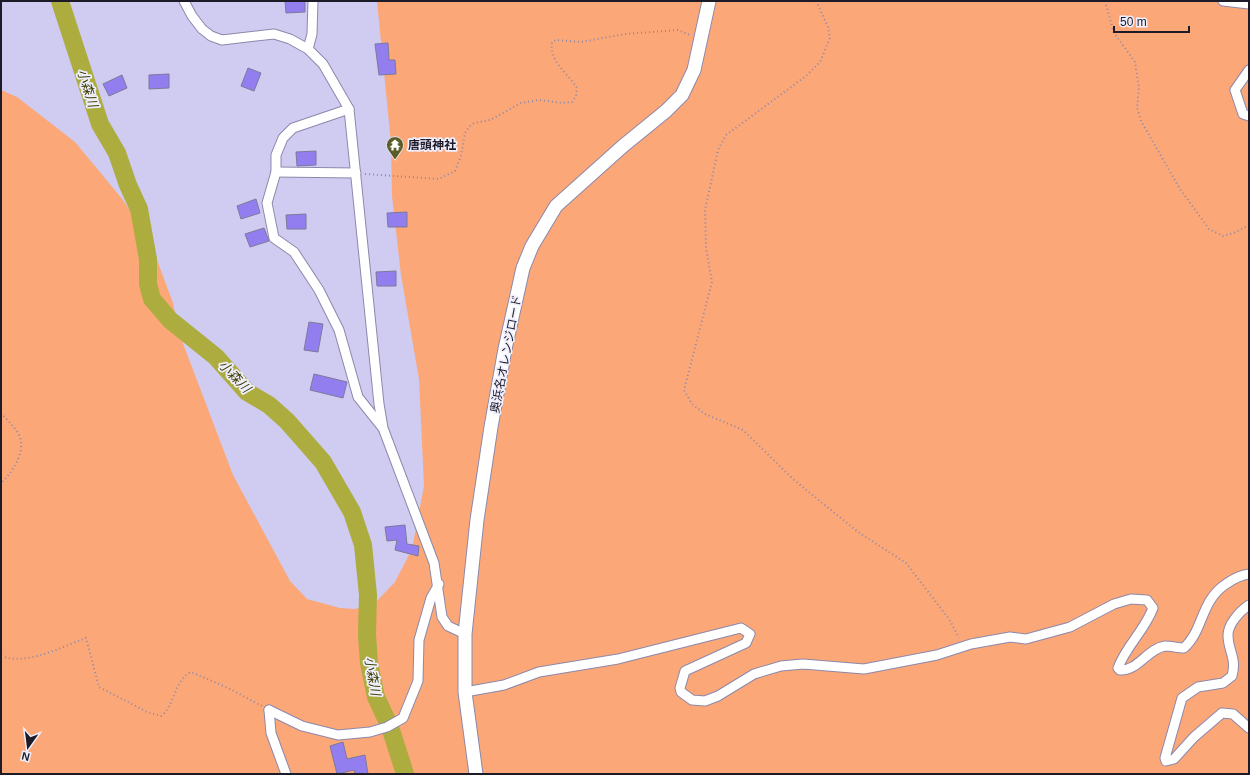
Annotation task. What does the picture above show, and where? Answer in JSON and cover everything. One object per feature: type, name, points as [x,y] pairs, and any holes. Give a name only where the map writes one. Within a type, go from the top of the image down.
[{"type":"street","points":[[184,1],[192,16],[202,29],[211,36],[222,40],[274,34],[290,39],[308,49],[323,64],[349,109],[379,404],[383,428],[434,563],[439,584],[442,617],[448,626],[465,634]]},
{"type":"street","points":[[308,49],[312,34],[313,1]]},
{"type":"street","name":"奥浜名オレンジロード","points":[[476,774],[465,692],[465,634],[477,520],[491,427],[523,268],[532,246],[556,206],[623,146],[666,112],[682,95],[694,70],[702,39],[709,1]]},
{"type":"street","points":[[1223,1],[1249,4]]},
{"type":"street","points":[[1249,70],[1235,90],[1243,114],[1249,116]]},
{"type":"street","points":[[349,109],[292,128],[283,138],[276,155],[276,172],[267,203],[274,238],[294,252],[319,290],[339,330],[358,397],[383,428]]},
{"type":"street","points":[[276,172],[356,173]]},
{"type":"street","points":[[465,692],[504,685],[539,672],[618,659],[741,628],[750,634],[746,643],[685,671],[680,688],[685,696],[692,700],[705,701],[718,696],[754,674],[781,666],[804,664],[864,669],[937,655],[964,646],[1010,637],[1026,638],[1070,627],[1114,604],[1131,599],[1142,598],[1148,600],[1152,608],[1148,621],[1121,660],[1118,668],[1120,670],[1127,670],[1158,649],[1165,646],[1184,648],[1192,640],[1208,601],[1218,589],[1232,580],[1249,574]]},
{"type":"street","points":[[268,710],[302,726],[338,735],[370,732],[387,727],[403,718],[418,681],[419,640],[431,598],[439,584]]},
{"type":"street","points":[[1249,605],[1242,610],[1231,624],[1228,635],[1234,659],[1232,676],[1223,683],[1198,687],[1182,698],[1165,758],[1166,761],[1174,759],[1194,737],[1222,713],[1233,714],[1249,728]]},
{"type":"street","points":[[268,710],[271,733],[286,774]]},
{"type":"path","points":[[816,1],[828,28],[830,38],[820,62],[806,76],[726,135],[718,150],[705,210],[706,248],[712,282],[684,390],[692,404],[705,414],[743,430],[794,480],[858,532],[906,563],[949,619],[964,646]]},
{"type":"path","points":[[1105,1],[1114,32],[1135,62],[1139,88],[1137,107],[1141,121],[1180,189],[1209,229],[1223,236],[1234,233],[1249,224]]},
{"type":"path","points":[[356,173],[439,180],[455,171],[461,156],[465,133],[474,123],[490,120],[522,103],[539,100],[562,103],[572,102],[576,96],[577,88],[554,58],[551,49],[552,42],[556,40],[581,42],[624,34],[678,30],[702,39]]},
{"type":"path","points":[[1,413],[20,436],[21,449],[16,463],[7,478],[1,483]]},
{"type":"path","points":[[1,656],[6,658],[22,658],[41,655],[86,638],[99,687],[147,712],[161,716],[168,711],[174,694],[186,675],[191,672],[228,688],[268,710]]},
{"type":"shaded area","points":[[377,1],[1249,1],[1249,774],[1,774],[1,90],[17,97],[75,142],[123,200],[150,241],[173,303],[179,333],[233,475],[290,581],[307,599],[340,608],[355,609],[374,604],[395,582],[412,549],[424,486],[419,379],[401,275],[392,196],[391,143]]},
{"type":"building","points":[[285,1],[305,1],[305,12],[286,13]]},
{"type":"building","points":[[388,43],[389,60],[395,60],[396,74],[379,75],[375,44]]},
{"type":"building","points":[[248,68],[261,73],[254,91],[241,86]]},
{"type":"building","points":[[169,74],[169,88],[149,89],[149,75]]},
{"type":"building","points":[[122,75],[127,88],[109,96],[103,84]]},
{"type":"building","points":[[316,151],[316,165],[297,166],[296,152]]},
{"type":"building","points":[[256,199],[260,213],[241,219],[237,206]]},
{"type":"building","points":[[407,212],[407,227],[388,227],[387,213]]},
{"type":"building","points":[[306,214],[306,229],[287,229],[286,215]]},
{"type":"building","points":[[264,228],[269,241],[250,247],[245,234]]},
{"type":"building","points":[[396,271],[396,286],[377,286],[376,272]]},
{"type":"building","points":[[309,322],[323,324],[318,352],[304,350]]},
{"type":"building","points":[[314,374],[347,382],[343,398],[310,390]]},
{"type":"building","points":[[405,525],[407,544],[419,546],[418,556],[395,550],[397,540],[387,541],[385,527]]},
{"type":"building","points":[[343,742],[347,759],[365,755],[368,774],[355,774],[354,770],[337,774],[330,746]]},
{"type":"waterway","name":"小森川","points":[[60,1],[100,124],[117,153],[128,185],[139,209],[148,259],[148,284],[152,299],[170,320],[216,357],[247,392],[269,405],[287,421],[323,462],[352,512],[363,545],[368,595],[367,635],[369,663],[376,697],[390,727],[405,774]]},
{"type":"place","name":"唐頭神社","points":[[395,160]]}]
